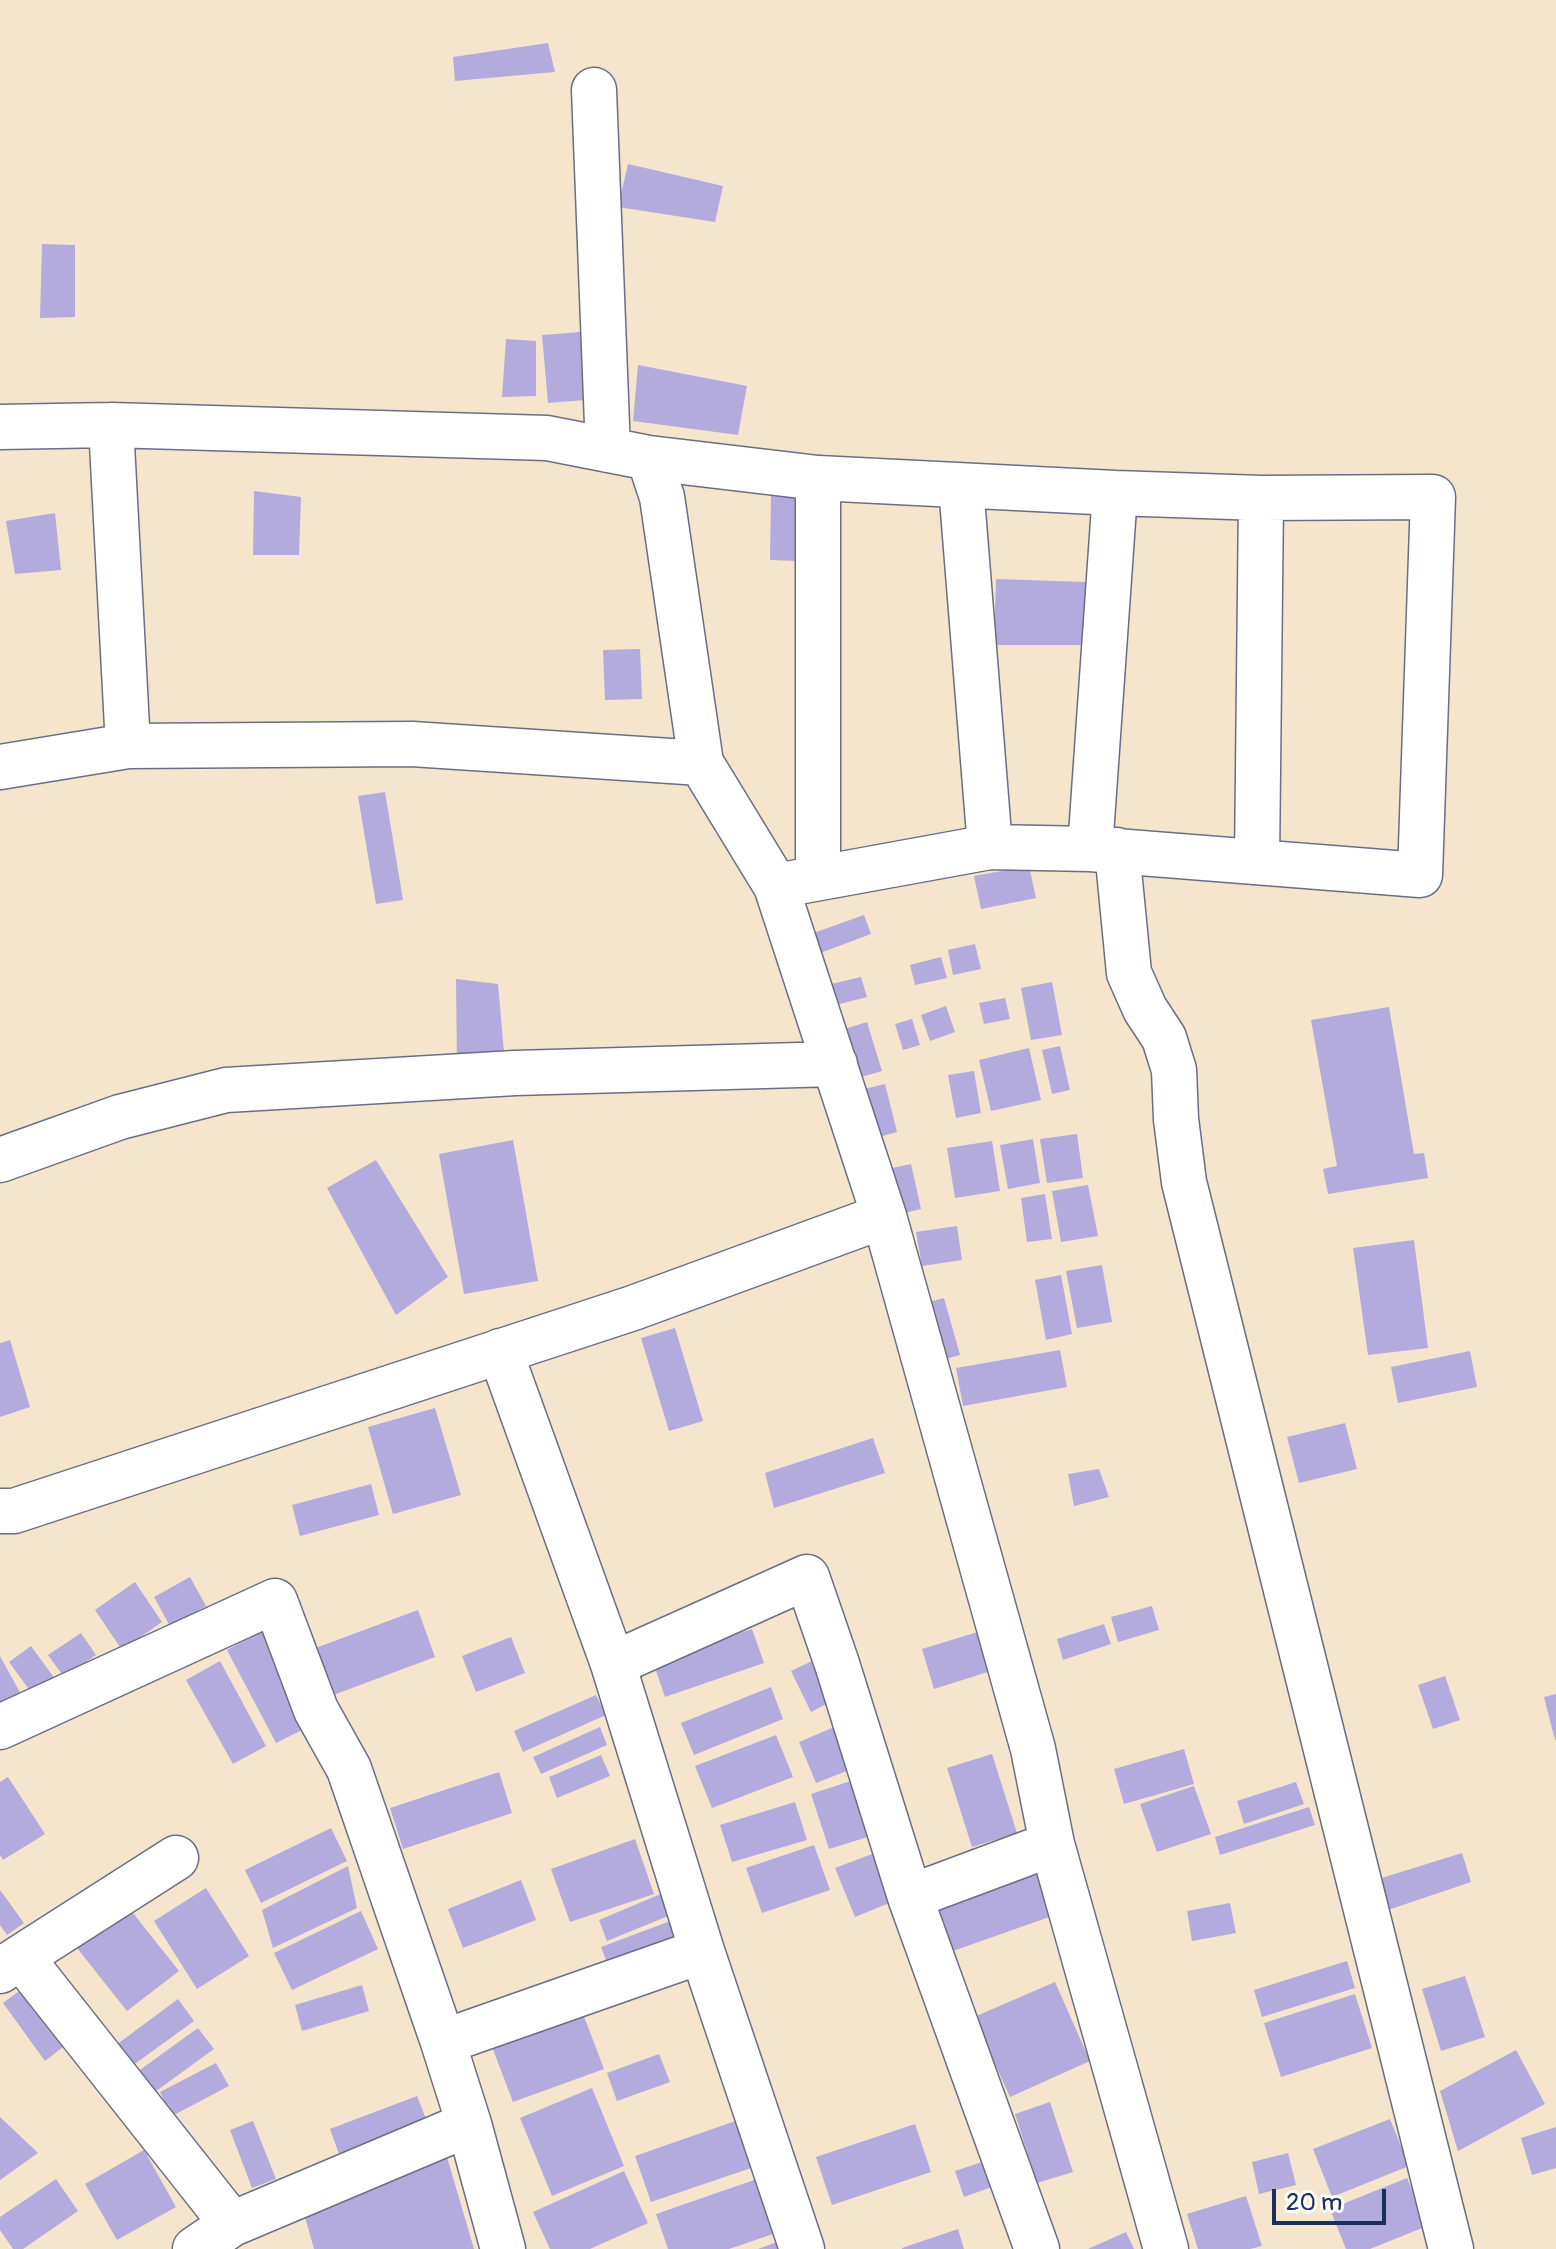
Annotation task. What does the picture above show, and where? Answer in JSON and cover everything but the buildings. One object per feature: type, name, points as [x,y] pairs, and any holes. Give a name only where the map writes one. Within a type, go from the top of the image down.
[{"type":"street","points":[[594,90],[628,454],[662,497],[701,763],[776,886],[884,1216],[1033,1749],[1052,1844],[1166,2249]]},
{"type":"street","points":[[111,425],[128,746]]},
{"type":"street","points":[[0,427],[111,425],[547,438],[628,454],[818,478],[1261,498],[1433,497],[1420,875],[1104,849],[990,847],[776,886]]},
{"type":"street","points":[[818,478],[818,877]]},
{"type":"street","points":[[961,486],[990,847]]},
{"type":"street","points":[[1115,493],[1104,849],[1129,973],[1145,1009],[1164,1038],[1174,1070],[1184,1182],[1451,2249]]},
{"type":"street","points":[[1257,862],[1261,498]]},
{"type":"street","points":[[0,767],[128,746],[412,744],[701,763]]},
{"type":"street","points":[[0,1160],[120,1117],[226,1090],[515,1073],[835,1064]]},
{"type":"street","points":[[0,1511],[14,1511],[83,1489],[633,1308],[884,1216]]},
{"type":"street","points":[[500,1351],[613,1664],[702,1951],[802,2249]]},
{"type":"street","points":[[613,1664],[807,1577],[910,1897],[1037,2249]]},
{"type":"street","points":[[0,1727],[275,1601],[316,1710],[349,1769],[443,2042],[503,2249]]},
{"type":"street","points":[[910,1897],[1052,1844]]},
{"type":"street","points":[[176,1858],[10,1964],[232,2224]]},
{"type":"street","points":[[443,2042],[702,1951]]},
{"type":"street","points":[[195,2249],[232,2224],[469,2124]]}]
